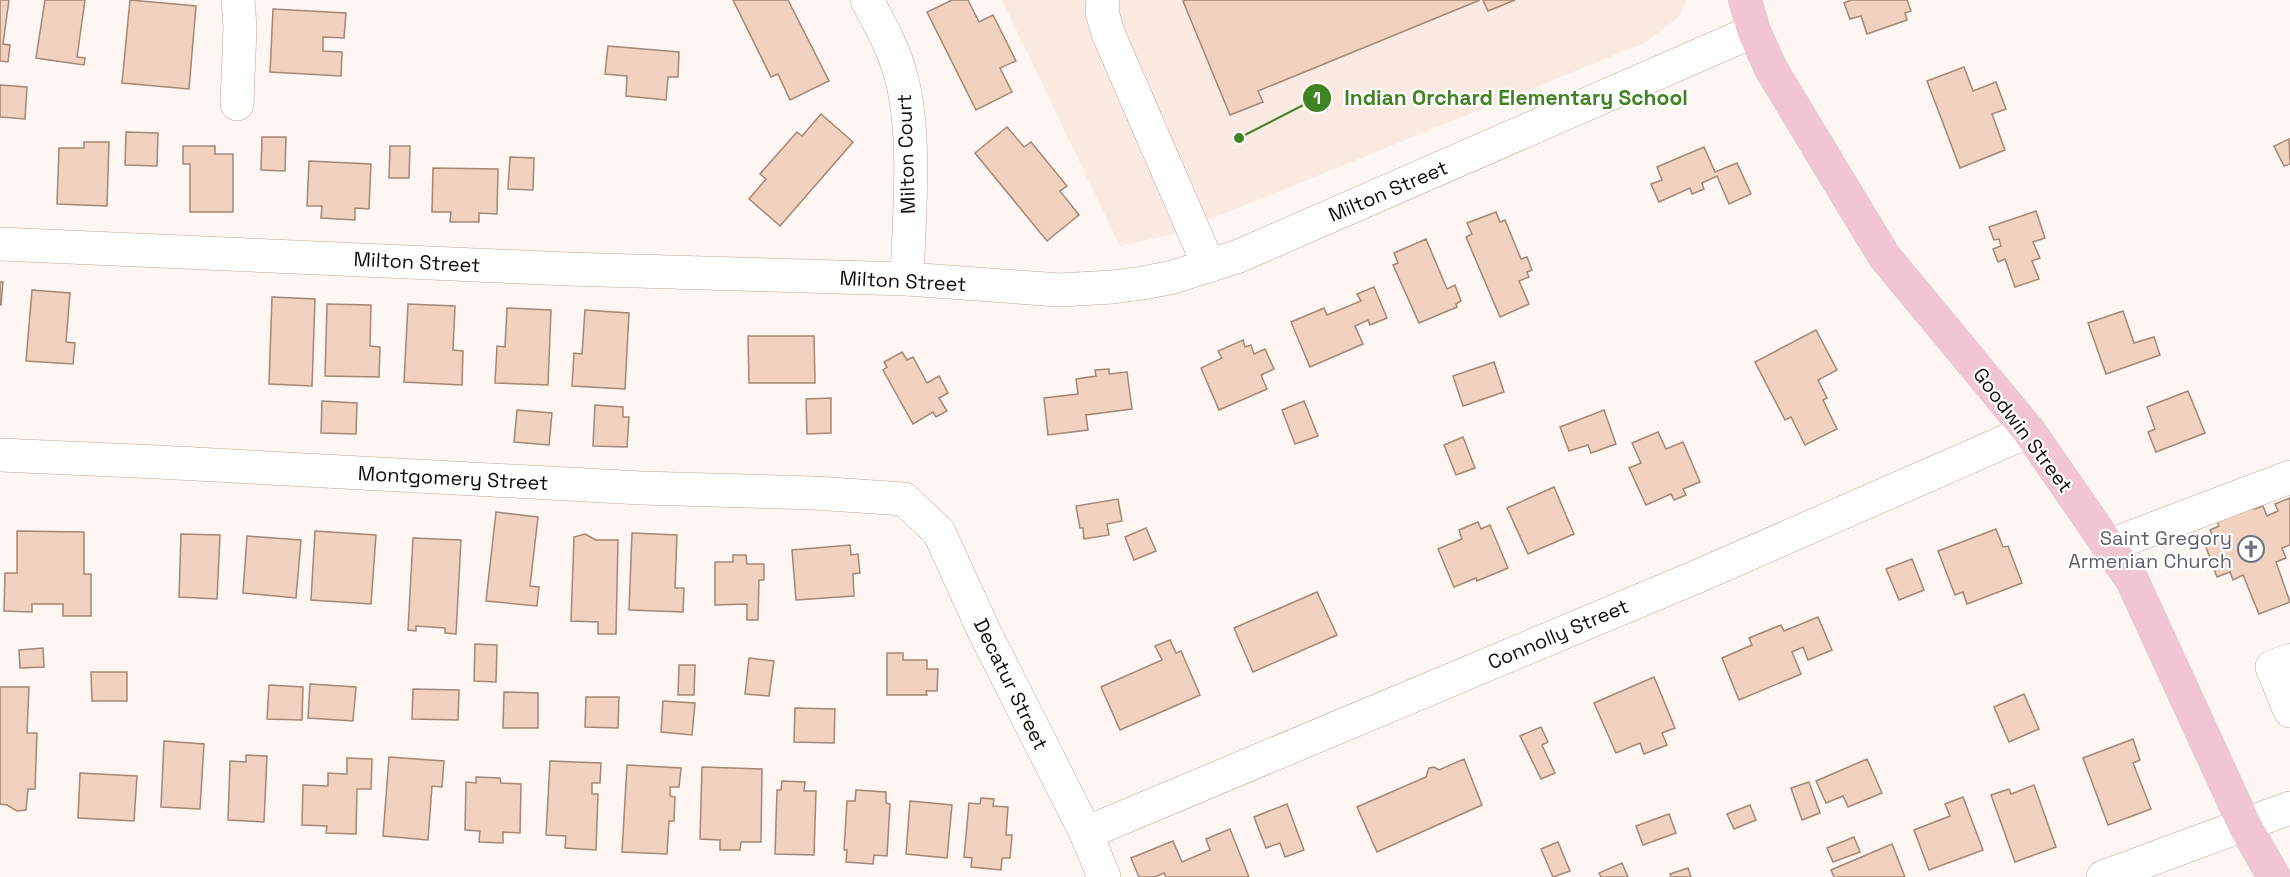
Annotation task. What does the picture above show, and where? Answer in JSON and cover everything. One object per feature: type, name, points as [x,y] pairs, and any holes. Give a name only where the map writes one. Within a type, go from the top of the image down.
[{"type":"main road","name":"Goodwin Street","points":[[1745,0],[1754,31],[1771,69],[1884,256],[2029,431],[2132,580],[2244,826],[2274,877]]},
{"type":"street","points":[[237,0],[240,27],[237,104]]},
{"type":"street","name":"Milton Court","points":[[867,0],[890,45],[901,76],[906,100],[910,193],[907,279]]},
{"type":"street","points":[[1103,0],[1102,12],[1108,33],[1209,266]]},
{"type":"street","name":"Milton Street","points":[[0,244],[556,268],[907,279],[1031,289],[1086,289],[1143,283],[1239,256],[1754,31]]},
{"type":"street","name":"Connolly Street","points":[[1086,833],[1696,577],[2029,431]]},
{"type":"street","name":"Montgomery Street","points":[[0,455],[641,488],[814,493],[905,500]]},
{"type":"street","points":[[2108,546],[2290,477]]},
{"type":"street","name":"Decatur Street","points":[[905,500],[939,532],[984,631],[1086,833],[1104,877]]},
{"type":"street","points":[[2290,660],[2272,667],[2290,711]]},
{"type":"street","points":[[2103,877],[2290,808]]},
{"type":"shaded area","points":[[1002,0],[1686,0],[1679,17],[1644,43],[1174,234],[1120,246]]},
{"type":"building","points":[[0,0],[9,0],[3,44],[10,45],[8,62],[0,61]]},
{"type":"building","points":[[45,0],[85,0],[77,57],[85,58],[84,65],[36,58]]},
{"type":"building","points":[[130,0],[196,6],[189,89],[122,83]]},
{"type":"building","points":[[733,0],[788,0],[829,81],[790,100],[778,74],[771,77]]},
{"type":"building","points":[[952,0],[968,0],[979,22],[993,15],[1016,61],[1000,68],[1012,92],[976,110],[927,12]]},
{"type":"building","points":[[1480,0],[1258,91],[1263,102],[1230,115],[1183,1]]},
{"type":"building","points":[[1483,0],[1515,0],[1488,11]]},
{"type":"building","points":[[1851,0],[1907,0],[1911,11],[1905,13],[1907,20],[1867,34],[1861,16],[1850,19],[1844,3]]},
{"type":"building","points":[[273,9],[346,13],[344,38],[323,37],[323,51],[342,52],[341,76],[270,72]]},
{"type":"building","points":[[608,46],[679,52],[678,77],[668,77],[666,100],[626,96],[627,76],[605,74]]},
{"type":"building","points":[[1964,67],[1973,91],[1996,82],[2006,109],[1992,114],[2005,150],[1960,168],[1927,81]]},
{"type":"building","points":[[0,85],[27,87],[25,119],[0,117]]},
{"type":"building","points":[[821,114],[853,142],[780,226],[749,199],[766,179],[760,174],[797,132],[802,136]]},
{"type":"building","points":[[1007,127],[1024,147],[1031,142],[1067,186],[1060,191],[1079,215],[1047,241],[975,153]]},
{"type":"building","points":[[126,132],[158,133],[157,166],[125,165]]},
{"type":"building","points":[[262,137],[286,137],[285,171],[261,170]]},
{"type":"building","points":[[2289,139],[2290,164],[2284,166],[2274,146]]},
{"type":"building","points":[[84,142],[109,142],[107,206],[57,204],[59,148],[84,148]]},
{"type":"building","points":[[183,146],[215,146],[215,154],[233,154],[233,212],[190,212],[190,164],[183,164]]},
{"type":"building","points":[[390,146],[410,146],[409,178],[389,178]]},
{"type":"building","points":[[1704,147],[1715,172],[1737,163],[1751,194],[1729,204],[1717,176],[1702,183],[1704,189],[1692,194],[1690,188],[1659,202],[1651,184],[1662,180],[1657,167]]},
{"type":"building","points":[[510,157],[534,158],[533,190],[508,189]]},
{"type":"building","points":[[309,161],[371,164],[369,209],[355,208],[355,220],[321,218],[322,206],[307,206]]},
{"type":"building","points":[[433,168],[498,169],[497,214],[479,213],[479,222],[450,222],[451,212],[432,212]]},
{"type":"building","points":[[2036,211],[2045,238],[2033,242],[2040,258],[2032,261],[2039,279],[2015,287],[2005,259],[1998,262],[1993,249],[2001,246],[1999,239],[1994,240],[1989,227]]},
{"type":"building","points":[[1496,212],[1500,222],[1505,220],[1521,259],[1527,257],[1532,270],[1527,272],[1529,277],[1519,281],[1529,304],[1500,317],[1466,237],[1472,234],[1467,223]]},
{"type":"building","points":[[1426,239],[1447,289],[1455,285],[1461,301],[1456,304],[1457,307],[1419,323],[1393,265],[1398,263],[1394,253]]},
{"type":"building","points":[[0,282],[3,282],[1,305],[0,305]]},
{"type":"building","points":[[1374,287],[1387,318],[1370,325],[1368,320],[1355,326],[1363,344],[1310,367],[1291,322],[1324,308],[1327,315],[1361,301],[1357,294]]},
{"type":"building","points":[[32,290],[70,293],[66,342],[75,343],[73,364],[26,361]]},
{"type":"building","points":[[272,297],[315,299],[312,386],[269,384]]},
{"type":"building","points":[[327,304],[371,305],[370,346],[380,347],[379,377],[325,376]]},
{"type":"building","points":[[408,304],[455,306],[453,350],[463,351],[462,385],[404,382]]},
{"type":"building","points":[[507,308],[551,310],[548,385],[495,383],[497,346],[505,347]]},
{"type":"building","points":[[585,310],[629,313],[625,389],[572,386],[574,353],[582,354]]},
{"type":"building","points":[[2123,311],[2134,343],[2154,337],[2160,355],[2106,374],[2088,323]]},
{"type":"building","points":[[1816,330],[1837,370],[1818,380],[1827,398],[1823,400],[1837,429],[1805,445],[1791,417],[1785,420],[1755,362]]},
{"type":"building","points":[[748,336],[814,336],[815,383],[749,383]]},
{"type":"building","points":[[1243,340],[1245,347],[1251,345],[1254,354],[1265,349],[1274,369],[1261,375],[1267,389],[1219,410],[1201,368],[1222,358],[1218,351]]},
{"type":"building","points":[[902,352],[907,360],[913,357],[927,383],[939,376],[948,393],[939,398],[947,411],[936,417],[933,412],[913,424],[883,370],[887,367],[884,362]]},
{"type":"building","points":[[1494,362],[1504,392],[1463,406],[1453,376]]},
{"type":"building","points":[[1109,369],[1109,374],[1127,372],[1132,409],[1086,415],[1088,430],[1048,435],[1044,398],[1078,394],[1076,379],[1096,376],[1095,370]]},
{"type":"building","points":[[2188,391],[2205,433],[2156,452],[2148,432],[2155,429],[2147,407]]},
{"type":"building","points":[[831,398],[831,433],[807,434],[806,399]]},
{"type":"building","points":[[322,401],[357,403],[356,434],[321,433]]},
{"type":"building","points":[[1304,401],[1318,436],[1295,444],[1282,410]]},
{"type":"building","points":[[595,405],[623,407],[623,417],[629,417],[627,447],[593,446]]},
{"type":"building","points":[[517,410],[552,413],[549,445],[514,442]]},
{"type":"building","points":[[1604,410],[1616,444],[1591,453],[1588,445],[1569,451],[1560,427]]},
{"type":"building","points":[[1658,432],[1666,449],[1683,442],[1700,482],[1683,489],[1686,495],[1674,500],[1671,494],[1646,505],[1629,468],[1641,463],[1632,443]]},
{"type":"building","points":[[1463,437],[1475,468],[1456,475],[1444,445]]},
{"type":"building","points":[[1554,487],[1574,534],[1528,554],[1507,508]]},
{"type":"building","points":[[2290,498],[2290,545],[2282,548],[2286,558],[2276,562],[2290,602],[2259,614],[2243,575],[2233,580],[2230,572],[2217,577],[2204,542],[2214,539],[2210,530],[2219,526],[2214,514],[2250,499],[2254,509],[2263,506],[2267,516],[2278,511],[2275,504]]},
{"type":"building","points":[[1118,499],[1122,521],[1107,524],[1109,535],[1084,539],[1076,506]]},
{"type":"building","points":[[496,512],[538,517],[530,586],[539,587],[537,606],[486,601]]},
{"type":"building","points":[[1478,522],[1481,529],[1490,525],[1508,568],[1477,581],[1476,578],[1454,587],[1438,549],[1462,539],[1459,530]]},
{"type":"building","points":[[1146,528],[1156,551],[1134,560],[1125,537]]},
{"type":"building","points":[[1996,529],[2003,547],[2008,546],[2022,583],[1967,604],[1963,592],[1955,595],[1938,551]]},
{"type":"building","points":[[17,531],[84,532],[84,574],[91,574],[91,616],[63,616],[63,604],[32,604],[32,612],[4,611],[5,573],[17,573]]},
{"type":"building","points":[[315,531],[376,535],[371,604],[311,600]]},
{"type":"building","points":[[632,533],[677,535],[675,588],[684,588],[683,612],[629,610]]},
{"type":"building","points":[[181,534],[220,535],[217,599],[179,597]]},
{"type":"building","points":[[585,534],[596,540],[618,540],[616,634],[598,634],[598,622],[571,621],[574,537]]},
{"type":"building","points":[[247,536],[301,540],[296,598],[243,593]]},
{"type":"building","points":[[413,538],[461,540],[456,634],[445,633],[445,628],[416,626],[416,631],[408,630]]},
{"type":"building","points":[[850,545],[851,555],[858,554],[860,573],[853,574],[854,596],[796,600],[792,550]]},
{"type":"building","points":[[733,555],[746,555],[747,564],[764,564],[764,580],[759,580],[758,620],[747,620],[747,604],[715,605],[715,562],[733,562]]},
{"type":"building","points":[[1912,559],[1924,590],[1899,600],[1886,569]]},
{"type":"building","points":[[1317,592],[1337,635],[1253,672],[1234,628]]},
{"type":"building","points":[[1818,617],[1832,650],[1808,660],[1803,647],[1792,652],[1801,674],[1739,700],[1722,658],[1752,645],[1749,638],[1781,625],[1784,631]]},
{"type":"building","points":[[1170,640],[1176,653],[1181,651],[1200,695],[1120,730],[1101,687],[1162,660],[1155,646]]},
{"type":"building","points":[[475,644],[497,645],[496,682],[474,681]]},
{"type":"building","points":[[43,648],[44,667],[20,668],[19,650]]},
{"type":"building","points":[[887,653],[903,653],[903,660],[927,660],[927,669],[938,669],[937,691],[926,691],[927,695],[887,695]]},
{"type":"building","points":[[749,658],[774,661],[769,696],[745,694]]},
{"type":"building","points":[[679,665],[695,665],[694,695],[678,695]]},
{"type":"building","points":[[91,672],[127,672],[127,701],[92,701]]},
{"type":"building","points":[[1654,677],[1675,728],[1662,733],[1667,745],[1644,754],[1640,743],[1616,753],[1594,703]]},
{"type":"building","points":[[310,684],[356,687],[353,721],[308,718]]},
{"type":"building","points":[[269,685],[303,687],[302,720],[267,719]]},
{"type":"building","points":[[0,687],[29,687],[27,733],[37,733],[35,789],[28,789],[26,810],[17,811],[0,804]]},
{"type":"building","points":[[413,689],[459,690],[458,720],[412,719]]},
{"type":"building","points":[[504,692],[538,693],[538,728],[503,728]]},
{"type":"building","points":[[2024,694],[2039,729],[2009,742],[1994,707]]},
{"type":"building","points":[[586,697],[619,697],[618,728],[585,727]]},
{"type":"building","points":[[663,701],[695,703],[692,735],[661,732]]},
{"type":"building","points":[[795,708],[835,709],[834,743],[794,742]]},
{"type":"building","points":[[1541,727],[1548,742],[1542,745],[1555,773],[1541,779],[1520,736]]},
{"type":"building","points":[[2133,739],[2140,760],[2133,763],[2151,809],[2108,825],[2083,758]]},
{"type":"building","points":[[164,741],[204,744],[200,809],[161,807]]},
{"type":"building","points":[[246,755],[267,756],[264,822],[228,820],[230,761],[246,762]]},
{"type":"building","points":[[389,757],[444,761],[442,787],[432,786],[428,840],[383,836]]},
{"type":"building","points":[[347,758],[372,759],[371,789],[357,789],[356,834],[326,833],[327,826],[302,825],[303,785],[328,786],[328,773],[347,774]]},
{"type":"building","points":[[1464,759],[1482,805],[1377,852],[1357,807],[1426,777],[1429,768],[1434,767],[1439,770]]},
{"type":"building","points":[[1867,759],[1882,793],[1848,807],[1843,796],[1826,803],[1816,781]]},
{"type":"building","points":[[550,761],[601,763],[600,783],[592,783],[592,794],[598,794],[596,850],[565,848],[566,836],[546,835]]},
{"type":"building","points":[[627,765],[681,768],[679,787],[670,787],[670,796],[675,797],[674,821],[669,821],[667,854],[622,852]]},
{"type":"building","points":[[702,767],[762,769],[761,842],[741,842],[740,850],[720,850],[720,840],[700,839]]},
{"type":"building","points":[[80,773],[137,776],[134,821],[78,818]]},
{"type":"building","points":[[476,777],[500,778],[501,783],[521,784],[520,833],[503,832],[503,843],[479,842],[480,831],[465,830],[466,782],[476,783]]},
{"type":"building","points":[[782,781],[805,782],[804,791],[816,791],[814,855],[775,854],[777,790],[781,790]]},
{"type":"building","points":[[1809,782],[1820,813],[1802,820],[1791,788]]},
{"type":"building","points":[[2034,785],[2056,847],[2015,862],[1991,795],[2009,789],[2011,794]]},
{"type":"building","points":[[856,790],[886,792],[886,803],[890,804],[887,856],[874,855],[873,864],[846,862],[847,850],[844,850],[847,801],[855,801]]},
{"type":"building","points":[[1963,797],[1983,850],[1929,870],[1914,830],[1950,816],[1945,804]]},
{"type":"building","points":[[981,798],[994,799],[993,806],[1008,807],[1006,835],[1012,835],[1010,858],[1002,858],[1001,870],[971,867],[972,858],[964,857],[969,803],[980,804]]},
{"type":"building","points":[[910,801],[952,805],[947,858],[906,854]]},
{"type":"building","points":[[1287,804],[1304,850],[1285,857],[1280,843],[1266,848],[1254,817]]},
{"type":"building","points":[[1750,805],[1756,820],[1734,829],[1727,814]]},
{"type":"building","points":[[1669,814],[1676,833],[1643,845],[1636,826]]},
{"type":"building","points":[[1230,829],[1249,877],[1166,877],[1164,873],[1155,877],[1139,877],[1131,858],[1173,841],[1182,862],[1210,850],[1206,839]]},
{"type":"building","points":[[1854,837],[1860,852],[1833,862],[1827,848]]},
{"type":"building","points":[[1558,842],[1570,871],[1553,877],[1541,849]]},
{"type":"building","points":[[1892,844],[1905,877],[1834,877],[1831,870]]},
{"type":"building","points":[[1622,863],[1628,877],[1601,877],[1599,873]]},
{"type":"building","points":[[1688,868],[1691,877],[1671,877],[1670,874]]},
{"type":"place","name":"Indian Orchard Elementary School","points":[[1239,138]]},
{"type":"place","name":"Saint Gregory Armenian Church","points":[[2251,549]]}]
